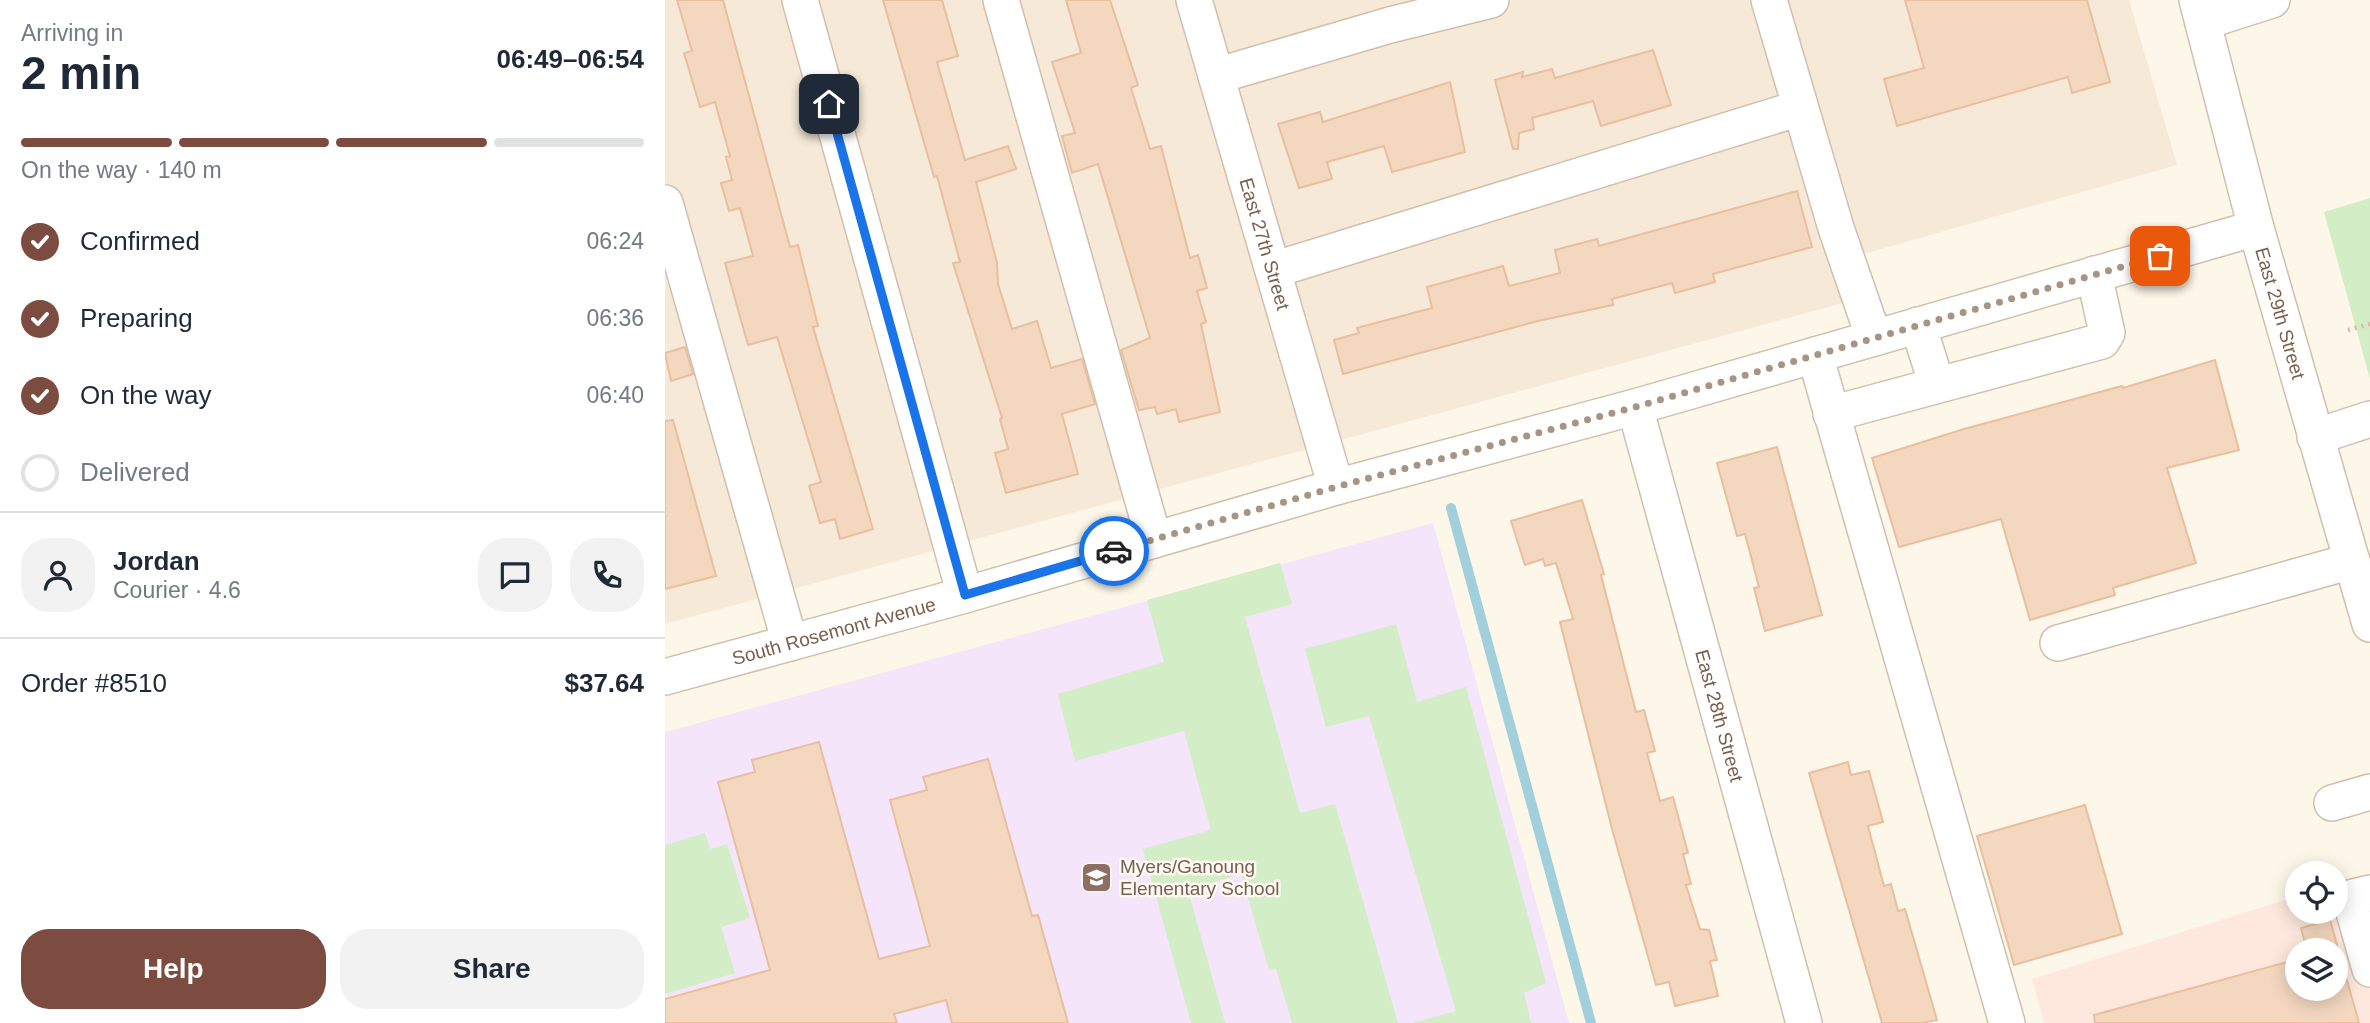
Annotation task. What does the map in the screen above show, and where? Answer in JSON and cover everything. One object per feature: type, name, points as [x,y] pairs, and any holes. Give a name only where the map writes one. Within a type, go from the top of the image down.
[{"type":"street","points":[[800,0],[965,595]]},
{"type":"street","points":[[1000,0],[1154,540]]},
{"type":"street","name":"East 27th Street","points":[[1194,0],[1336,487]]},
{"type":"street","points":[[1216,76],[1387,12],[1491,0]]},
{"type":"street","points":[[1769,0],[1800,108],[1874,338]]},
{"type":"street","points":[[2200,11],[2273,0]]},
{"type":"street","name":"East 29th Street","points":[[2200,11],[2256,228],[2370,624]]},
{"type":"street","points":[[1273,270],[1800,108]]},
{"type":"street","points":[[665,203],[790,643]]},
{"type":"street","name":"South Rosemont Avenue","points":[[665,677],[965,595],[1336,487],[1635,407],[2256,228]]},
{"type":"street","points":[[1831,414],[2102,341],[2107,333],[2094,274]]},
{"type":"street","points":[[1918,325],[1937,385]]},
{"type":"street","points":[[1815,355],[2007,1023]]},
{"type":"street","name":"East 28th Street","points":[[1635,407],[1804,1023]]},
{"type":"street","points":[[2315,437],[2370,419]]},
{"type":"street","points":[[2059,643],[2352,561]]},
{"type":"street","points":[[2332,803],[2370,792]]},
{"type":"street","points":[[2370,892],[2350,898],[2370,969]]},
{"type":"path","points":[[2348,330],[2370,324]]},
{"type":"shaded area","points":[[665,0],[1756,0],[1843,303],[665,624]]},
{"type":"shaded area","points":[[1788,0],[2129,0],[2177,165],[1860,255]]},
{"type":"shaded area","name":"Myers/Ganoung Elementary School","points":[[1433,523],[1569,1023],[665,1023],[665,732]]},
{"type":"shaded area","points":[[2348,885],[2370,930],[2370,1023],[2044,1023],[2032,979],[2285,900],[2285,924],[2348,924]]},
{"type":"green space","points":[[2370,198],[2370,379],[2324,212]]},
{"type":"green space","points":[[1280,563],[1292,604],[1245,617],[1300,813],[1335,804],[1398,1023],[1292,1023],[1276,969],[1269,970],[1241,874],[1188,890],[1225,1023],[1191,1023],[1143,849],[1211,830],[1184,731],[1075,761],[1058,694],[1164,662],[1147,600]]},
{"type":"green space","points":[[1396,624],[1417,702],[1466,687],[1546,983],[1524,993],[1531,1023],[1412,1023],[1456,1011],[1369,716],[1326,727],[1305,649]]},
{"type":"green space","points":[[705,833],[710,849],[727,844],[750,918],[721,927],[735,973],[665,994],[665,845]]},
{"type":"building","points":[[677,0],[723,0],[790,247],[798,245],[818,326],[813,327],[873,529],[840,539],[835,519],[820,523],[809,486],[821,482],[777,337],[748,345],[725,263],[753,256],[740,208],[729,211],[721,183],[732,180],[726,157],[730,156],[715,102],[700,107],[684,53],[692,51]]},
{"type":"building","points":[[883,0],[942,0],[958,56],[937,62],[965,160],[1008,146],[1016,169],[976,182],[997,263],[998,284],[1012,329],[1037,321],[1051,368],[1082,359],[1095,404],[1062,414],[1078,474],[1006,493],[995,453],[1008,449],[1000,419],[1002,418],[953,263],[960,262],[937,176],[934,177]]},
{"type":"building","points":[[1066,0],[1110,0],[1138,85],[1131,88],[1150,149],[1161,146],[1190,258],[1198,255],[1207,288],[1197,291],[1206,322],[1201,324],[1220,412],[1179,422],[1176,409],[1157,414],[1155,407],[1139,410],[1121,350],[1150,338],[1098,164],[1072,173],[1062,136],[1075,133],[1052,62],[1081,53]]},
{"type":"building","points":[[1905,0],[2087,0],[2110,82],[2072,93],[2068,77],[1897,126],[1884,79],[1924,68]]},
{"type":"building","points":[[1653,50],[1671,105],[1601,126],[1593,101],[1532,118],[1534,129],[1519,133],[1518,149],[1513,149],[1495,80],[1523,72],[1522,77],[1552,69],[1555,78]]},
{"type":"building","points":[[1450,82],[1465,152],[1392,172],[1384,146],[1327,162],[1332,179],[1299,188],[1278,124],[1320,112],[1323,122]]},
{"type":"building","points":[[1797,191],[1812,247],[1713,274],[1715,282],[1675,293],[1672,283],[1612,299],[1613,305],[1538,321],[1343,374],[1334,340],[1359,333],[1357,328],[1432,308],[1427,287],[1503,266],[1509,286],[1560,273],[1555,250],[1597,239],[1599,246]]},
{"type":"building","points":[[685,347],[693,374],[671,381],[665,353]]},
{"type":"building","points":[[2215,360],[2239,450],[2167,468],[2196,563],[2113,588],[2115,595],[2030,620],[2001,519],[1899,547],[1872,458],[1964,429],[2122,386],[2123,388]]},
{"type":"building","points":[[673,420],[716,576],[665,589],[665,421]]},
{"type":"building","points":[[1777,447],[1822,615],[1765,631],[1754,588],[1759,587],[1745,534],[1737,536],[1717,463]]},
{"type":"building","points":[[1582,500],[1604,574],[1601,575],[1636,712],[1644,710],[1655,751],[1647,753],[1660,801],[1673,797],[1688,853],[1683,854],[1691,884],[1686,885],[1700,929],[1709,930],[1717,960],[1710,961],[1718,996],[1675,1006],[1669,982],[1656,985],[1612,829],[1560,622],[1573,619],[1556,563],[1545,566],[1543,559],[1525,565],[1511,521]]},
{"type":"building","points":[[819,742],[879,959],[930,946],[890,800],[927,790],[923,777],[988,759],[1032,916],[1038,915],[1068,1023],[952,1023],[946,1000],[894,1014],[897,1023],[665,1023],[665,999],[770,970],[718,782],[755,772],[752,760]]},
{"type":"building","points":[[1848,762],[1851,775],[1869,771],[1883,822],[1868,826],[1884,886],[1891,884],[1898,911],[1905,909],[1937,1020],[1922,1023],[1882,1023],[1809,773]]},
{"type":"building","points":[[2085,805],[2122,934],[2014,965],[1977,836]]},
{"type":"building","points":[[2331,924],[2335,938],[2304,938],[2301,928]]},
{"type":"building","points":[[2285,963],[2285,1001],[2348,1001],[2348,984],[2359,1023],[2095,1023],[2094,1015]]},
{"type":"waterway","points":[[1451,508],[1591,1023]]},
{"type":"way so far","points":[[1114,551],[1336,487],[1635,407],[2160,256]]},
{"type":"place","name":"Myers/Ganoung Elementary School","points":[[1097,877]]},
{"type":"route","points":[[829,104],[965,595],[1114,551]]}]
